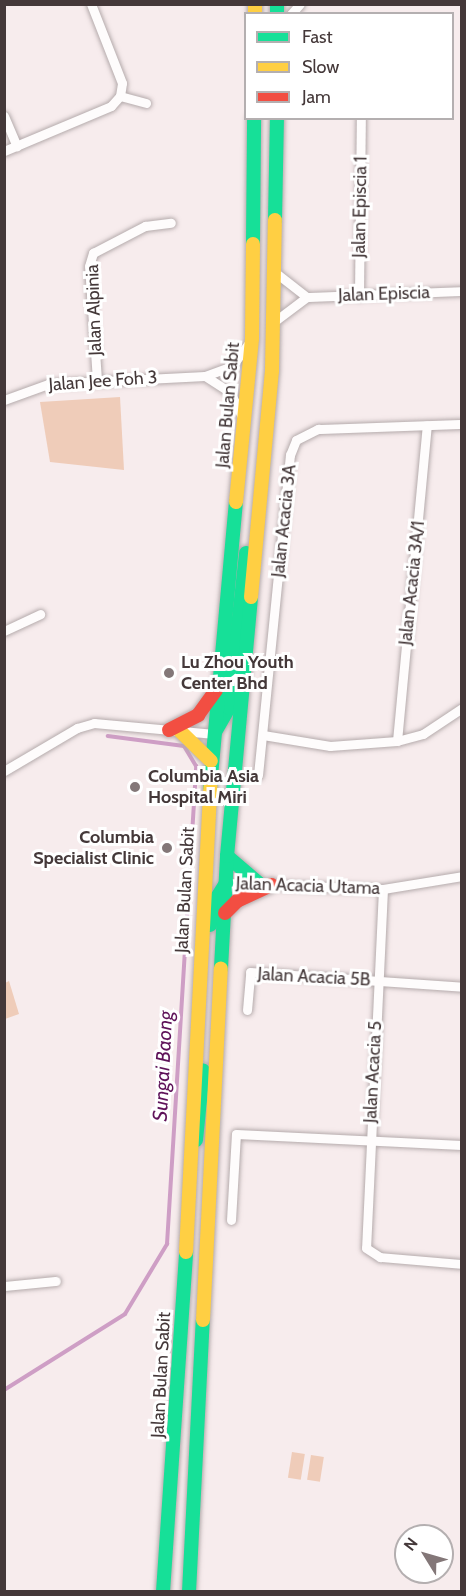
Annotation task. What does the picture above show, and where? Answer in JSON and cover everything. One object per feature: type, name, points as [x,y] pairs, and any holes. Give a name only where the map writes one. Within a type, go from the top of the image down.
[{"type":"main road","name":"Jalan Bulan Sabit","points":[[163,1592],[178,1404],[210,761],[252,338],[254,120]]},
{"type":"main road","points":[[189,1592],[227,856],[275,321],[277,120]]},
{"type":"main road","points":[[214,734],[230,708],[263,394],[272,371]]},
{"type":"main road","points":[[210,761],[175,731],[212,702],[219,685]]},
{"type":"main road","points":[[225,913],[237,901],[266,885],[227,856]]},
{"type":"main road","points":[[189,1159],[200,1121],[211,914],[226,883]]},
{"type":"street","points":[[4,151],[111,106],[120,96],[122,83],[91,4]]},
{"type":"street","points":[[120,96],[146,103]]},
{"type":"street","points":[[4,116],[17,146]]},
{"type":"street","name":"Jalan Episcia 1","points":[[359,296],[361,120]]},
{"type":"street","name":"Jalan Alpinia","points":[[97,380],[89,266],[93,252],[145,226],[171,223]]},
{"type":"street","points":[[275,321],[307,297],[276,273]]},
{"type":"street","name":"Jalan Episcia","points":[[307,297],[462,291]]},
{"type":"street","name":"Jalan Jee Foh 3","points":[[4,400],[48,384],[205,376],[232,366],[252,338]]},
{"type":"street","points":[[205,376],[237,401],[244,427]]},
{"type":"street","name":"Jalan Acacia 3A","points":[[258,775],[290,455],[296,440],[318,429],[462,424]]},
{"type":"street","name":"Jalan Acacia 3A/1","points":[[397,741],[427,425]]},
{"type":"street","points":[[4,632],[40,614]]},
{"type":"street","points":[[263,735],[330,746],[397,741],[423,734],[462,708]]},
{"type":"street","points":[[4,771],[77,728],[94,723],[214,734]]},
{"type":"street","name":"Jalan Acacia Utama","points":[[226,883],[383,889],[462,876]]},
{"type":"street","name":"Jalan Acacia 5","points":[[383,889],[369,1139],[366,1248],[371,1254],[462,1264]]},
{"type":"street","name":"Jalan Acacia 5B","points":[[247,1010],[250,972],[379,980]]},
{"type":"street","points":[[379,980],[462,987]]},
{"type":"street","points":[[231,1220],[236,1134],[462,1145]]},
{"type":"street","points":[[4,1286],[56,1281]]},
{"type":"shaded area","points":[[120,397],[124,470],[50,462],[40,402]]},
{"type":"shaded area","points":[[9,981],[19,1014],[5,1019],[5,983]]},
{"type":"shaded area","points":[[292,1452],[305,1454],[301,1480],[288,1478]]},
{"type":"shaded area","points":[[311,1455],[324,1457],[320,1482],[307,1480]]},
{"type":"waterway","name":"Sungai Baong","points":[[4,1390],[125,1314],[167,1244],[196,766],[184,746],[108,736]]},
{"type":"traffic: fast","points":[[277,4],[277,12]]},
{"type":"traffic: fast","points":[[253,244],[254,120]]},
{"type":"traffic: fast","points":[[275,220],[277,120]]},
{"type":"traffic: fast","points":[[210,787],[236,502]]},
{"type":"traffic: fast","points":[[215,732],[229,708],[246,553]]},
{"type":"traffic: fast","points":[[221,968],[227,856],[251,597]]},
{"type":"traffic: fast","points":[[227,856],[261,885]]},
{"type":"traffic: fast","points":[[210,925],[213,904],[226,883]]},
{"type":"traffic: fast","points":[[196,1140],[203,1070]]},
{"type":"traffic: fast","points":[[163,1592],[186,1252]]},
{"type":"traffic: fast","points":[[189,1592],[203,1320]]},
{"type":"traffic: slow","points":[[255,4],[255,12]]},
{"type":"traffic: slow","points":[[251,597],[272,371],[275,220]]},
{"type":"traffic: slow","points":[[236,502],[252,338],[253,244]]},
{"type":"traffic: slow","points":[[180,731],[211,761]]},
{"type":"traffic: slow","points":[[186,1252],[210,787]]},
{"type":"traffic: slow","points":[[203,1320],[221,968]]},
{"type":"traffic: jam","points":[[169,730],[198,715],[216,690]]},
{"type":"traffic: jam","points":[[225,913],[237,901],[272,885]]},
{"type":"place","name":"Lu Zhou Youth Center Bhd","points":[[169,673]]},
{"type":"place","name":"Columbia Asia Hospital Miri","points":[[135,787]]},
{"type":"place","name":"Columbia Specialist Clinic","points":[[167,848]]}]
